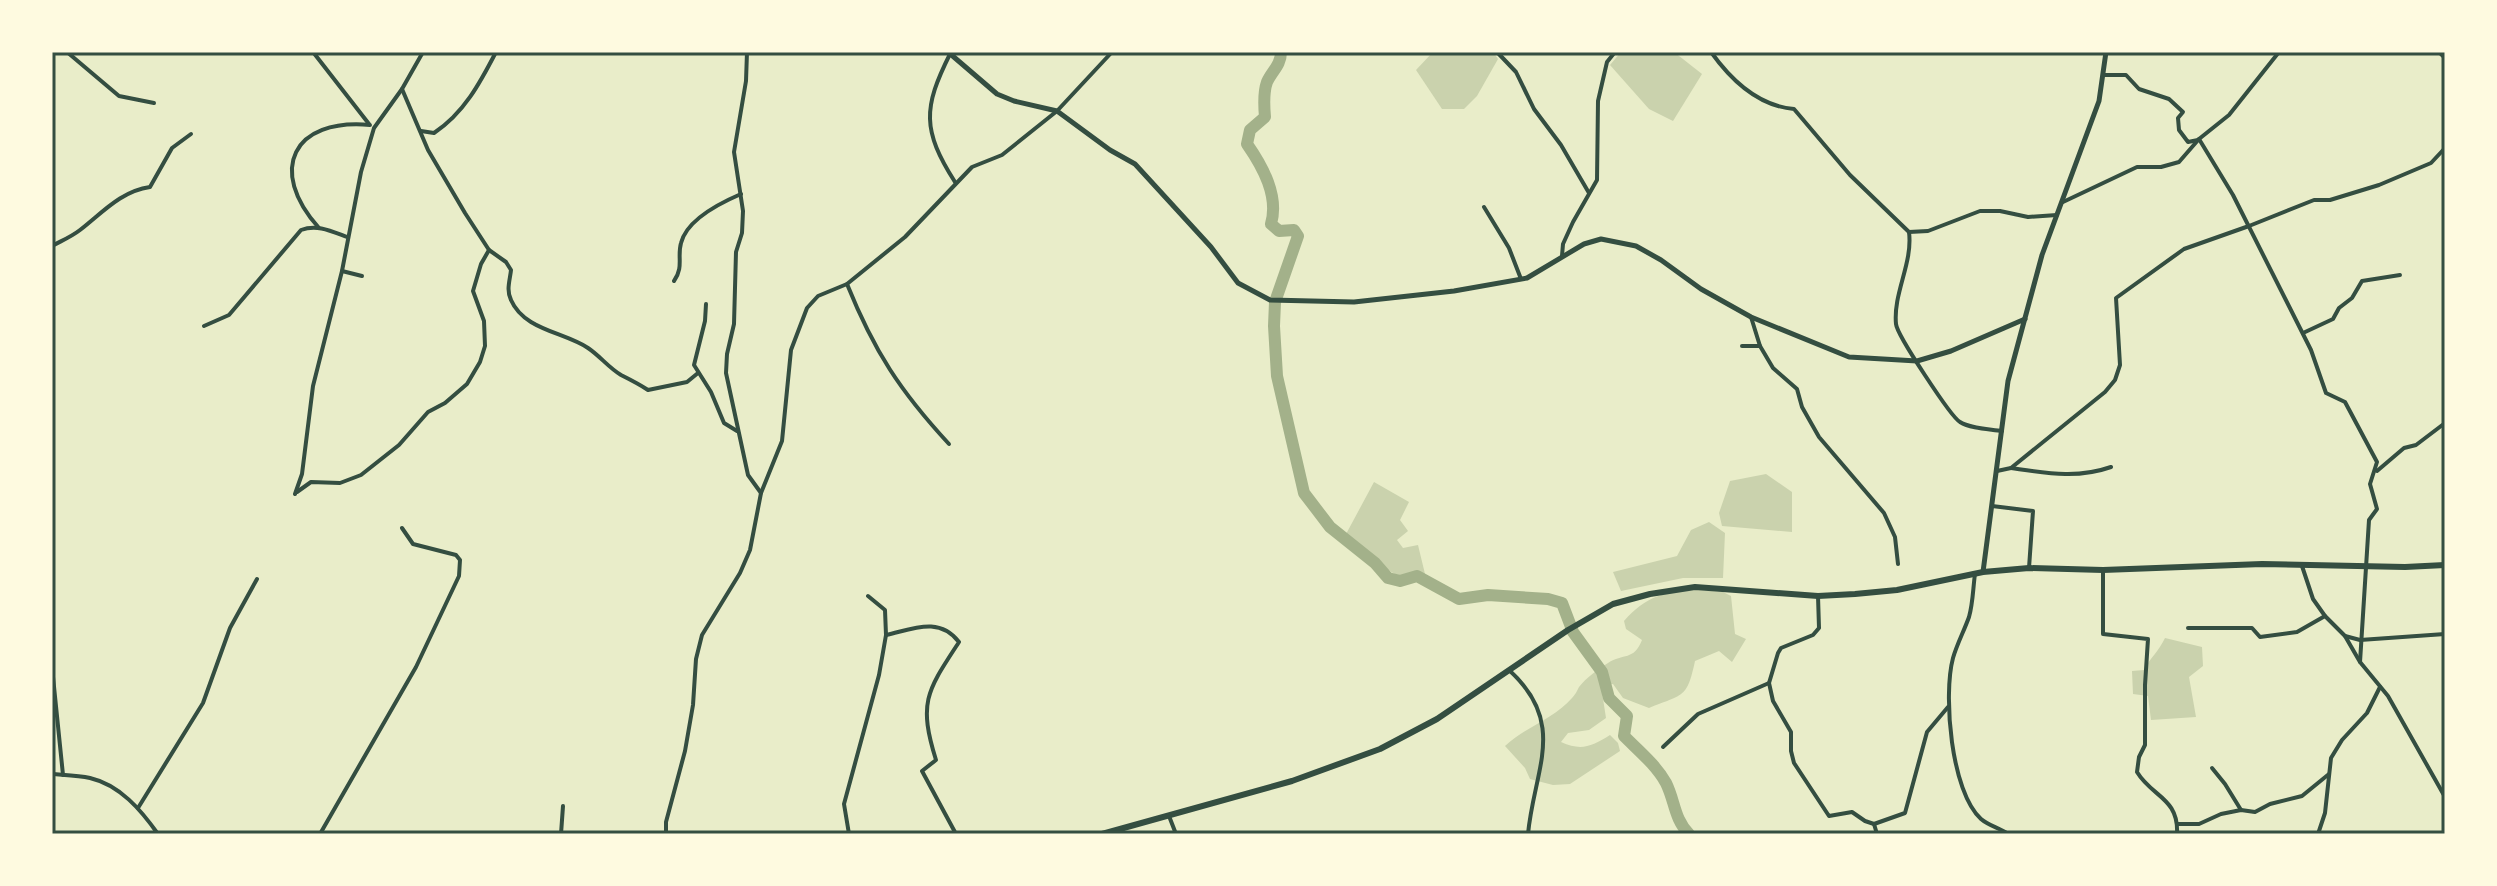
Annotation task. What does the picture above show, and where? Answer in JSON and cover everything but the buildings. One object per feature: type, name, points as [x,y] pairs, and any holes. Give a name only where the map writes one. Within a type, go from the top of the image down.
[{"type":"main road","points":[[1102,834],[1292,781],[1380,749],[1437,719],[1571,628],[1613,604],[1676,589],[1695,587],[1818,596],[1897,590],[1979,573],[2029,568],[2103,570],[2262,564],[2445,565]]},
{"type":"street","points":[[67,52],[119,96],[154,103]]},
{"type":"street","points":[[313,52],[372,126]]},
{"type":"street","points":[[423,52],[402,89],[372,126],[342,271],[315,375],[302,474],[295,494],[311,482],[340,483],[361,475],[399,445],[428,412],[445,403],[467,384],[485,346],[484,321],[473,291],[489,250]]},
{"type":"street","points":[[421,131],[434,133],[452,120],[477,88],[496,52]]},
{"type":"street","points":[[747,52],[746,81],[734,152],[743,211],[742,233],[736,252],[734,324],[726,373],[748,475],[761,493]]},
{"type":"street","points":[[666,834],[675,781],[685,751],[693,705],[696,659],[702,635],[745,563],[761,493],[782,441],[791,350],[810,302],[847,284],[905,237],[955,182],[972,167],[1002,155],[1057,111],[1112,52]]},
{"type":"street","points":[[1497,52],[1516,72],[1534,109],[1561,145],[1589,193]]},
{"type":"street","points":[[1562,256],[1563,244],[1598,175],[1596,119],[1607,62],[1615,52]]},
{"type":"street","points":[[1711,52],[1722,67],[1759,100],[1775,107],[1794,109],[1850,175],[1909,232],[1909,251],[1896,326],[1904,345],[1952,415],[1962,424],[2002,431]]},
{"type":"street","points":[[2008,834],[1984,822],[1971,806],[1954,757],[1948,707],[1953,658],[1970,613],[1979,573],[1992,506],[2008,381],[2042,255],[2099,101],[2106,52]]},
{"type":"street","points":[[2104,75],[2126,75],[2139,89],[2169,99],[2183,112],[2178,118],[2179,130],[2188,142],[2196,142],[2229,115],[2279,52]]},
{"type":"street","points":[[2439,52],[2445,58]]},
{"type":"street","points":[[955,182],[938,156],[929,112],[931,97],[949,53],[997,94],[1057,111],[1144,171],[1180,216],[1211,247],[1238,283],[1270,300],[1354,302],[1454,291],[1521,279],[1539,273],[1591,240],[1625,242],[1661,260],[1701,289],[1751,317],[1849,357],[1917,361],[1951,351],[2025,319]]},
{"type":"street","points":[[402,89],[428,150],[465,213],[489,250],[506,262],[511,270],[508,290],[511,301],[531,322],[588,347],[618,373],[636,380],[648,390],[687,382],[698,373]]},
{"type":"street","points":[[319,228],[298,202],[292,185],[294,155],[300,145],[324,129],[338,124],[372,126]]},
{"type":"street","points":[[52,246],[79,231],[129,193],[150,187],[172,148],[191,134]]},
{"type":"street","points":[[2063,202],[2137,167],[2161,167],[2179,162],[2199,139]]},
{"type":"street","points":[[2199,139],[2249,226],[2303,333],[2326,393],[2345,402],[2377,462],[2370,484],[2377,509],[2369,520],[2360,662]]},
{"type":"street","points":[[2011,468],[2105,392],[2115,380],[2121,350],[2116,298],[2184,249],[2314,200],[2330,200],[2379,185],[2424,166],[2445,148]]},
{"type":"street","points":[[674,281],[681,264],[679,248],[688,230],[717,205],[741,194]]},
{"type":"street","points":[[1484,207],[1509,248],[1521,279]]},
{"type":"street","points":[[1909,232],[1928,231],[1980,211],[2000,211],[2028,217],[2057,215]]},
{"type":"street","points":[[204,326],[217,322],[235,308],[293,237],[309,227],[347,237]]},
{"type":"street","points":[[342,271],[362,276]]},
{"type":"street","points":[[2303,333],[2333,319],[2362,281],[2400,275]]},
{"type":"street","points":[[847,284],[875,348],[896,382],[949,444]]},
{"type":"street","points":[[706,304],[702,335],[693,358],[724,423],[737,431]]},
{"type":"street","points":[[1751,317],[1760,346],[1773,368],[1797,389],[1802,407],[1819,437],[1884,513],[1895,537],[1898,564]]},
{"type":"street","points":[[1742,346],[1760,346]]},
{"type":"street","points":[[2375,472],[2404,448],[2416,445],[2445,423]]},
{"type":"street","points":[[1997,471],[2011,468],[2074,475],[2091,474],[2111,467]]},
{"type":"street","points":[[1992,506],[2033,511],[2029,568]]},
{"type":"street","points":[[320,834],[416,667],[459,576],[460,560],[456,555],[413,544],[402,528]]},
{"type":"street","points":[[2302,566],[2313,599],[2345,636],[2360,662],[2388,696],[2445,796]]},
{"type":"street","points":[[2103,570],[2103,634],[2148,639],[2145,745],[2137,772],[2173,808],[2177,834]]},
{"type":"street","points":[[138,808],[203,703],[230,628],[257,579]]},
{"type":"street","points":[[849,834],[844,804],[879,675],[886,635],[886,612],[868,596]]},
{"type":"street","points":[[1818,596],[1819,628],[1813,635],[1781,648],[1769,683],[1771,697],[1791,732],[1794,763],[1829,816],[1852,812],[1874,824],[1877,834]]},
{"type":"street","points":[[2188,628],[2252,628],[2260,637],[2297,632],[2325,616]]},
{"type":"street","points":[[886,635],[929,625],[939,626],[953,634],[959,642],[940,671],[927,703],[925,723],[936,760],[922,771],[956,834]]},
{"type":"street","points":[[2345,636],[2360,640],[2445,634]]},
{"type":"street","points":[[52,667],[63,775]]},
{"type":"street","points":[[1509,670],[1536,706],[1545,735],[1528,834]]},
{"type":"street","points":[[1663,747],[1698,714],[1769,683]]},
{"type":"street","points":[[2318,834],[2325,813],[2329,765],[2334,751],[2367,713],[2380,687]]},
{"type":"street","points":[[1874,824],[1906,812],[1927,732],[1948,707]]},
{"type":"street","points":[[2212,768],[2241,810]]},
{"type":"street","points":[[52,774],[91,778],[116,789],[138,808],[158,834]]},
{"type":"street","points":[[2177,824],[2199,824],[2218,815],[2241,810],[2255,812],[2270,804],[2302,796],[2329,774]]},
{"type":"street","points":[[561,834],[563,806]]},
{"type":"street","points":[[1168,814],[1176,834]]},
{"type":"green space","points":[[1433,52],[1493,52],[1498,59],[1477,96],[1464,109],[1442,109],[1416,70]]},
{"type":"green space","points":[[1621,52],[1674,52],[1702,74],[1673,121],[1649,109],[1610,65]]},
{"type":"green space","points":[[1766,474],[1792,492],[1792,532],[1722,526],[1719,513],[1730,481]]},
{"type":"green space","points":[[1374,482],[1409,502],[1400,520],[1408,531],[1397,540],[1403,548],[1418,545],[1425,574],[1399,576],[1345,536]]},
{"type":"green space","points":[[1709,522],[1725,533],[1723,578],[1683,578],[1621,591],[1613,572],[1677,556],[1691,530]]},
{"type":"green space","points":[[1699,590],[1723,592],[1731,596],[1735,634],[1746,639],[1732,662],[1719,651],[1695,661],[1682,694],[1649,708],[1623,698],[1613,684],[1601,686],[1606,718],[1589,730],[1568,733],[1561,742],[1586,746],[1610,735],[1618,743],[1620,751],[1570,784],[1553,785],[1530,779],[1525,768],[1505,746],[1565,705],[1596,671],[1613,660],[1628,656],[1639,647],[1642,640],[1626,629],[1624,621],[1640,606],[1657,596]]},
{"type":"green space","points":[[2165,638],[2202,647],[2203,666],[2189,677],[2196,717],[2151,720],[2148,696],[2133,694],[2132,671],[2144,670]]},
{"type":"waterway","points":[[1281,52],[1266,86],[1265,117],[1250,130],[1247,144],[1259,162],[1271,192],[1271,224],[1279,231],[1294,230],[1298,236],[1275,302],[1274,326],[1277,376],[1304,493],[1330,527],[1375,563],[1388,578],[1400,581],[1417,576],[1459,599],[1488,595],[1548,599],[1562,603],[1573,632],[1602,672],[1609,698],[1627,716],[1624,736],[1662,776],[1680,822],[1689,834]]}]
